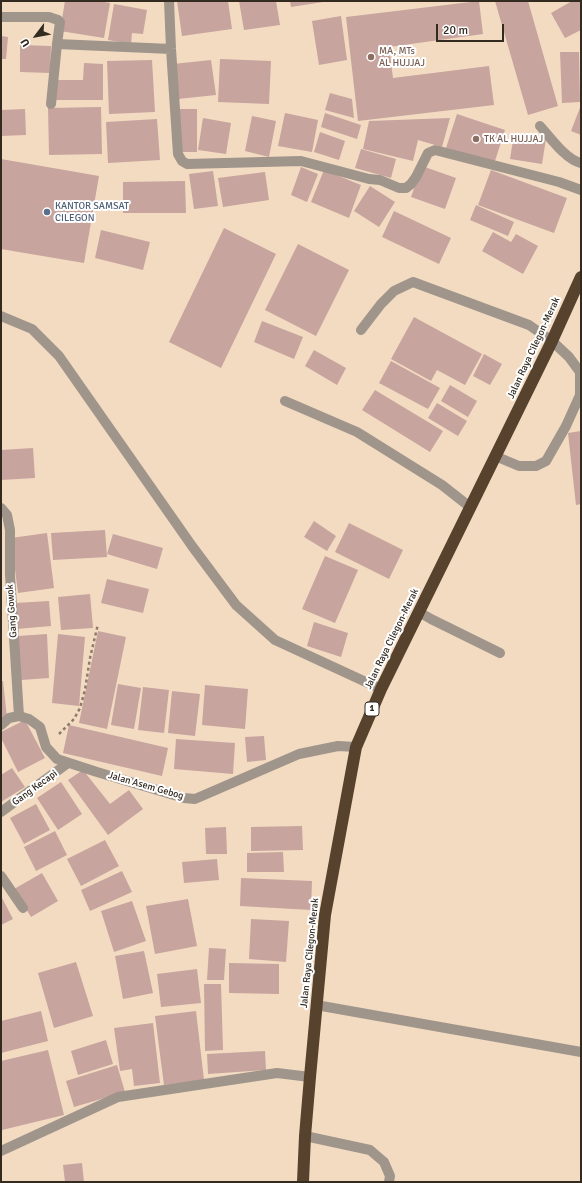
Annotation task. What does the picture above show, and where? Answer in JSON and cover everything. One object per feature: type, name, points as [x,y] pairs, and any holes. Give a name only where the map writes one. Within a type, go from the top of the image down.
[{"type":"highway","name":"Jalan Raya Cilegon-Merak","points":[[303,1182],[305,1136],[325,915],[356,747],[381,689],[552,341],[581,277]]},
{"type":"street","points":[[169,1],[178,154],[182,161],[187,164],[301,161],[369,179],[380,180],[399,188],[406,188],[412,184],[428,154],[435,150],[559,182],[581,190]]},
{"type":"street","points":[[1,17],[49,17],[60,22],[51,104]]},
{"type":"street","points":[[57,44],[171,49]]},
{"type":"street","points":[[540,126],[564,153],[581,163]]},
{"type":"street","points":[[361,330],[381,304],[394,291],[413,282],[529,325],[552,341],[569,357],[580,372],[580,395],[566,426],[546,461],[536,466],[519,466],[495,456]]},
{"type":"street","points":[[1,316],[32,329],[59,356],[188,540],[236,605],[275,640],[381,689]]},
{"type":"street","points":[[285,401],[357,432],[442,485],[470,507]]},
{"type":"street","name":"Gang Gowok","points":[[1,508],[7,515],[10,530],[10,575],[19,716]]},
{"type":"street","points":[[419,612],[500,653]]},
{"type":"street","points":[[1,725],[9,718],[19,716],[29,719],[40,727],[46,747]]},
{"type":"street","name":"Jalan Asem Gebog","points":[[46,747],[57,759],[68,763],[184,798],[195,799],[299,754],[338,746],[356,747]]},
{"type":"street","name":"Gang Kecapi","points":[[1,812],[68,763]]},
{"type":"street","points":[[1,876],[23,908]]},
{"type":"street","points":[[316,1005],[581,1052]]},
{"type":"street","points":[[1,1151],[118,1097],[277,1073],[310,1077]]},
{"type":"street","points":[[305,1136],[370,1150],[384,1162],[390,1176],[389,1182]]},
{"type":"path","points":[[46,747],[74,719],[80,708],[98,624]]},
{"type":"building","points":[[65,1],[99,1],[110,3],[104,38],[60,31]]},
{"type":"building","points":[[177,1],[228,1],[232,29],[182,36]]},
{"type":"building","points":[[239,1],[276,1],[280,25],[244,30]]},
{"type":"building","points":[[290,1],[323,1],[323,2],[291,7]]},
{"type":"building","name":"MA, MTs AL HUJJAJ","points":[[479,1],[483,34],[389,47],[393,78],[489,66],[494,105],[358,121],[346,17]]},
{"type":"building","points":[[495,1],[528,1],[558,106],[528,115]]},
{"type":"building","points":[[572,1],[581,1],[581,30],[565,38],[551,13]]},
{"type":"building","points":[[114,4],[147,10],[143,34],[132,33],[131,44],[108,40]]},
{"type":"building","points":[[341,16],[347,60],[319,65],[312,21]]},
{"type":"building","points":[[1,36],[8,37],[6,59],[1,59]]},
{"type":"building","points":[[20,45],[51,46],[50,73],[20,72]]},
{"type":"building","points":[[560,52],[579,52],[580,102],[562,103]]},
{"type":"building","points":[[220,59],[271,61],[269,104],[218,102]]},
{"type":"building","points":[[152,60],[155,112],[109,114],[107,61]]},
{"type":"building","points":[[211,60],[216,95],[178,99],[173,64]]},
{"type":"building","points":[[84,63],[103,64],[103,100],[54,100],[55,80],[83,80]]},
{"type":"building","points":[[330,93],[352,99],[354,118],[325,110]]},
{"type":"building","points":[[581,105],[581,135],[571,131]]},
{"type":"building","points":[[101,107],[102,154],[49,155],[48,108]]},
{"type":"building","points":[[25,109],[26,135],[1,136],[1,110]]},
{"type":"building","points":[[179,109],[197,109],[197,152],[179,152]]},
{"type":"building","points":[[285,113],[318,120],[312,152],[278,146]]},
{"type":"building","points":[[325,113],[361,125],[357,139],[321,127]]},
{"type":"building","name":"TK AL HUJJAJ","points":[[457,114],[505,130],[494,164],[446,148]]},
{"type":"building","points":[[252,116],[276,121],[269,157],[245,151]]},
{"type":"building","points":[[203,118],[231,123],[226,154],[198,150]]},
{"type":"building","points":[[450,118],[442,147],[418,140],[413,161],[363,149],[369,121]]},
{"type":"building","points":[[157,119],[160,160],[108,163],[106,122]]},
{"type":"building","points":[[320,132],[345,141],[339,160],[314,152]]},
{"type":"building","points":[[514,134],[546,139],[542,164],[510,159]]},
{"type":"building","points":[[361,149],[396,159],[391,178],[355,168]]},
{"type":"building","name":"KANTOR SAMSAT CILEGON","points":[[1,159],[99,176],[84,263],[1,249]]},
{"type":"building","points":[[422,166],[456,178],[445,209],[411,197]]},
{"type":"building","points":[[301,167],[318,174],[307,202],[291,195]]},
{"type":"building","points":[[324,170],[361,185],[349,218],[311,202]]},
{"type":"building","points":[[491,170],[567,198],[554,233],[478,205]]},
{"type":"building","points":[[213,171],[218,206],[194,209],[189,174]]},
{"type":"building","points":[[265,172],[269,200],[223,207],[218,178]]},
{"type":"building","points":[[185,181],[186,213],[123,213],[123,182]]},
{"type":"building","points":[[370,186],[395,202],[379,227],[354,211]]},
{"type":"building","points":[[476,205],[514,222],[508,236],[470,220]]},
{"type":"building","points":[[394,211],[451,238],[439,264],[382,237]]},
{"type":"building","points":[[224,228],[276,254],[221,368],[169,342]]},
{"type":"building","points":[[101,230],[150,242],[143,270],[95,258]]},
{"type":"building","points":[[493,232],[511,242],[516,234],[538,246],[523,274],[482,251]]},
{"type":"building","points":[[298,244],[349,270],[316,336],[265,310]]},
{"type":"building","points":[[414,317],[482,354],[465,385],[437,370],[431,381],[391,359]]},
{"type":"building","points":[[262,321],[303,337],[294,359],[254,342]]},
{"type":"building","points":[[314,350],[346,368],[337,385],[305,366]]},
{"type":"building","points":[[484,354],[502,364],[490,385],[473,376]]},
{"type":"building","points":[[391,361],[440,388],[428,409],[379,383]]},
{"type":"building","points":[[450,385],[477,401],[468,417],[441,401]]},
{"type":"building","points":[[375,390],[443,431],[430,452],[362,410]]},
{"type":"building","points":[[437,403],[467,421],[458,436],[428,418]]},
{"type":"building","points":[[581,431],[581,504],[576,505],[568,433]]},
{"type":"building","points":[[33,448],[35,478],[1,480],[1,450]]},
{"type":"building","points":[[314,521],[336,536],[327,551],[304,537]]},
{"type":"building","points":[[349,523],[403,550],[389,579],[335,552]]},
{"type":"building","points":[[105,530],[107,557],[53,560],[51,533]]},
{"type":"building","points":[[47,533],[54,588],[18,593],[11,538]]},
{"type":"building","points":[[113,534],[163,548],[157,569],[107,554]]},
{"type":"building","points":[[325,556],[358,570],[335,623],[302,609]]},
{"type":"building","points":[[107,579],[149,589],[143,613],[101,603]]},
{"type":"building","points":[[90,594],[93,628],[61,630],[58,597]]},
{"type":"building","points":[[49,601],[51,626],[17,629],[15,603]]},
{"type":"building","points":[[314,622],[348,633],[341,657],[307,646]]},
{"type":"building","points":[[98,631],[126,637],[107,729],[79,723]]},
{"type":"building","points":[[47,634],[49,678],[21,680],[18,636]]},
{"type":"building","points":[[58,634],[85,637],[79,706],[52,703]]},
{"type":"building","points":[[1,681],[3,681],[7,718],[1,718]]},
{"type":"building","points":[[118,684],[141,688],[134,729],[111,725]]},
{"type":"building","points":[[205,685],[248,689],[245,729],[202,725]]},
{"type":"building","points":[[143,687],[169,690],[164,733],[138,730]]},
{"type":"building","points":[[172,691],[200,694],[195,736],[168,733]]},
{"type":"building","points":[[25,720],[45,758],[18,772],[1,738],[1,732]]},
{"type":"building","points":[[69,725],[168,748],[162,776],[63,753]]},
{"type":"building","points":[[264,736],[266,760],[247,762],[245,737]]},
{"type":"building","points":[[176,739],[235,743],[233,774],[174,769]]},
{"type":"building","points":[[12,768],[25,787],[1,802],[1,775]]},
{"type":"building","points":[[83,770],[110,804],[129,790],[143,809],[108,835],[68,780]]},
{"type":"building","points":[[61,782],[82,814],[58,830],[37,798]]},
{"type":"building","points":[[36,804],[50,830],[24,844],[10,818]]},
{"type":"building","points":[[302,826],[303,850],[251,851],[251,827]]},
{"type":"building","points":[[226,827],[227,854],[206,854],[205,828]]},
{"type":"building","points":[[55,831],[67,855],[36,871],[24,847]]},
{"type":"building","points":[[105,840],[119,866],[81,886],[67,859]]},
{"type":"building","points":[[283,852],[284,872],[247,872],[247,853]]},
{"type":"building","points":[[217,859],[219,880],[184,883],[182,862]]},
{"type":"building","points":[[122,871],[132,892],[90,911],[81,890]]},
{"type":"building","points":[[42,873],[58,901],[31,917],[14,889]]},
{"type":"building","points":[[241,878],[312,881],[311,910],[240,906]]},
{"type":"building","points":[[1,896],[13,919],[1,925]]},
{"type":"building","points":[[188,899],[197,946],[155,954],[146,906]]},
{"type":"building","points":[[132,901],[146,941],[114,952],[101,911]]},
{"type":"building","points":[[251,919],[289,921],[286,962],[249,959]]},
{"type":"building","points":[[209,948],[226,949],[224,980],[207,980]]},
{"type":"building","points":[[144,951],[153,993],[123,999],[115,956]]},
{"type":"building","points":[[76,962],[93,1016],[54,1028],[38,973]]},
{"type":"building","points":[[229,963],[279,964],[279,994],[229,993]]},
{"type":"building","points":[[197,969],[201,1003],[161,1007],[157,974]]},
{"type":"building","points":[[204,984],[221,984],[223,1050],[205,1051]]},
{"type":"building","points":[[41,1011],[48,1041],[1,1053],[1,1021]]},
{"type":"building","points":[[196,1011],[204,1080],[164,1085],[155,1016]]},
{"type":"building","points":[[153,1023],[160,1083],[134,1086],[132,1069],[120,1071],[114,1028]]},
{"type":"building","points":[[106,1040],[113,1064],[78,1075],[71,1051]]},
{"type":"building","points":[[48,1050],[64,1115],[2,1130],[1,1061]]},
{"type":"building","points":[[265,1051],[266,1070],[208,1074],[207,1054]]},
{"type":"building","points":[[117,1065],[125,1092],[74,1107],[66,1081]]},
{"type":"building","points":[[82,1163],[84,1182],[65,1182],[63,1165]]},
{"type":"place","name":"MA, MTs AL HUJJAJ","points":[[371,57]]},
{"type":"place","name":"TK AL HUJJAJ","points":[[476,139]]},
{"type":"place","name":"KANTOR SAMSAT CILEGON","points":[[47,212]]}]
